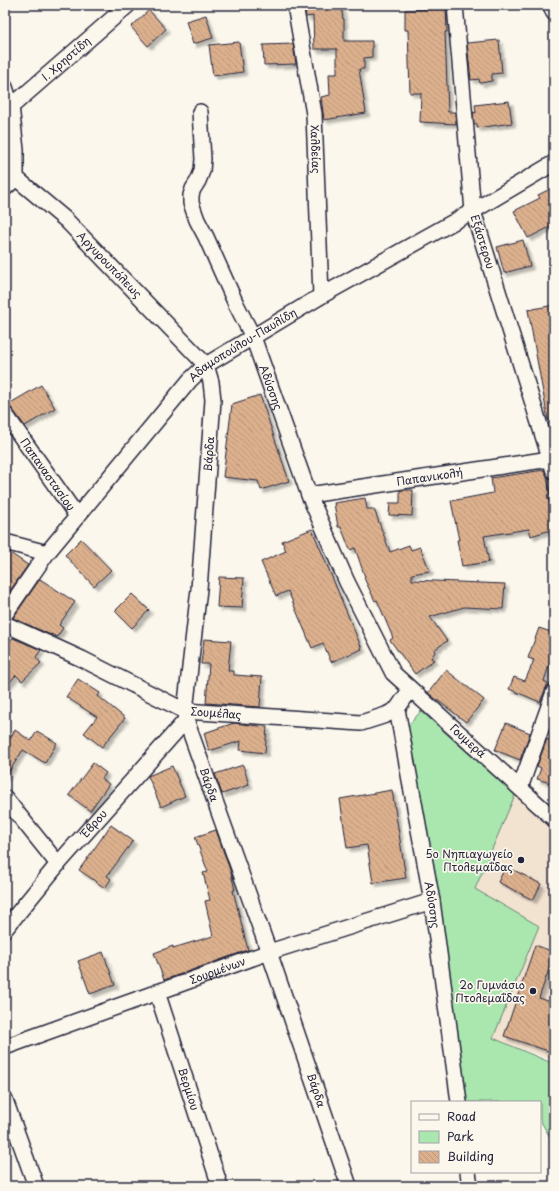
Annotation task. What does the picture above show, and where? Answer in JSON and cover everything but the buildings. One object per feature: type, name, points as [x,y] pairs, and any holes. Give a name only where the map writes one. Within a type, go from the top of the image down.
[{"type":"street","name":"Ι. Χρηστίδη","points":[[8,109],[128,5]]},
{"type":"street","name":"Χαλδείας","points":[[296,5],[314,114],[321,296]]},
{"type":"street","name":"Εξάστερου","points":[[455,5],[473,211],[552,465]]},
{"type":"street","points":[[550,5],[554,13]]},
{"type":"street","points":[[5,87],[16,150],[9,180]]},
{"type":"street","name":"Αδύσσης","points":[[200,112],[202,171],[193,189],[191,203],[197,220],[253,337],[309,495],[347,582],[386,658]]},
{"type":"street","name":"Αδαμοπούλου-Παυλίδη","points":[[5,614],[47,553],[190,380],[206,366],[321,296],[473,211],[554,162]]},
{"type":"street","name":"Αργυρουπόλεως","points":[[9,180],[66,220],[206,366]]},
{"type":"street","name":"Βάρδα","points":[[206,366],[213,400],[199,589],[186,716],[270,952],[349,1186]]},
{"type":"street","name":"Παπαναστασίου","points":[[5,414],[78,516]]},
{"type":"street","name":"Παπανικολή","points":[[309,495],[552,465]]},
{"type":"street","points":[[5,542],[47,553]]},
{"type":"street","name":"Σουμέλας","points":[[5,624],[82,658],[186,716],[361,723],[386,715],[397,709]]},
{"type":"street","name":"Γουμερά","points":[[386,658],[393,673],[410,690],[554,819]]},
{"type":"street","points":[[397,709],[410,690]]},
{"type":"street","points":[[520,788],[554,692]]},
{"type":"street","name":"Αδύσσης","points":[[397,709],[432,900],[459,1101]]},
{"type":"street","name":"Έβρου","points":[[5,929],[58,864],[186,716]]},
{"type":"street","points":[[5,798],[58,864]]},
{"type":"street","name":"Σουρμένων","points":[[5,1047],[270,952],[432,900]]},
{"type":"street","name":"Βερμίου","points":[[157,992],[220,1186]]},
{"type":"street","points":[[6,1108],[36,1186]]},
{"type":"street","points":[[468,1173],[470,1186]]},
{"type":"shaded area","points":[[515,795],[554,831],[554,1061],[493,1038],[539,926],[475,890]]},
{"type":"green space","points":[[421,711],[515,795],[475,889],[539,926],[493,1038],[554,1064],[554,1144],[541,1122],[541,1101],[467,1101],[408,726]]},
{"type":"place","name":"5ο Νηπιαγωγείο Πτολεμαΐδας","points":[[521,860]]},
{"type":"place","name":"2ο Γυμνάσιο Πτολεμαΐδας","points":[[533,991]]}]
